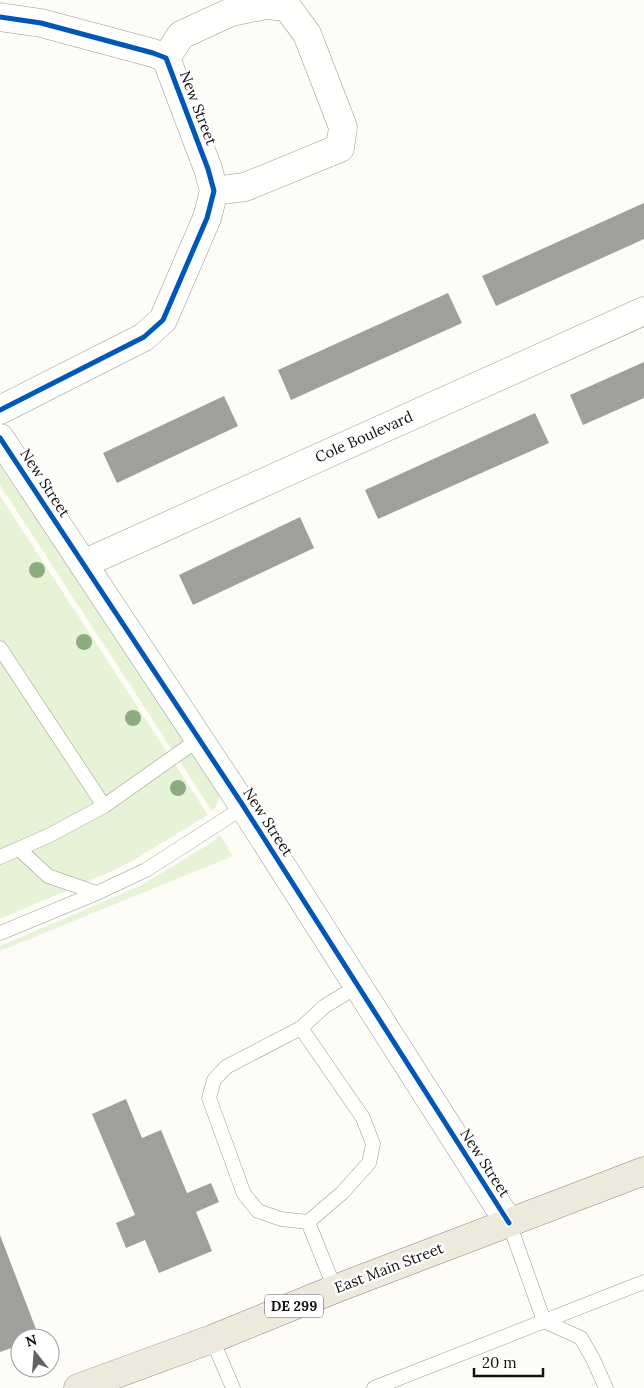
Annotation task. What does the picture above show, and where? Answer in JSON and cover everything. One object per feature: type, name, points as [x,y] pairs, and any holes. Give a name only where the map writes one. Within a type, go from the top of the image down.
[{"type":"main road","name":"East Main Street","points":[[78,1388],[212,1339],[335,1289],[644,1171]]},
{"type":"street","name":"New Street","points":[[0,18],[41,23],[166,58],[208,169],[214,191],[245,187],[340,148],[343,127],[307,34],[287,7],[266,5],[230,12],[181,35],[166,58]]},
{"type":"street","points":[[0,410],[144,337],[163,320],[206,218],[214,191]]},
{"type":"street","name":"Cole Boulevard","points":[[83,564],[644,311]]},
{"type":"street","name":"New Street","points":[[0,438],[244,807],[509,1223]]},
{"type":"lane","points":[[0,648],[104,806]]},
{"type":"lane","points":[[0,857],[50,836],[104,806],[199,739]]},
{"type":"lane","points":[[0,933],[97,893],[146,870],[244,807]]},
{"type":"lane","points":[[19,849],[48,876],[97,893]]},
{"type":"lane","points":[[301,1028],[363,1118],[373,1144],[369,1163],[342,1193],[308,1222],[281,1219],[258,1211],[244,1194],[209,1098],[214,1080],[226,1067],[301,1028],[325,1006],[358,986]]},
{"type":"lane","points":[[308,1222],[335,1289]]},
{"type":"lane","points":[[509,1223],[544,1321],[581,1338],[593,1358],[606,1388]]},
{"type":"lane","points":[[374,1388],[644,1282]]},
{"type":"lane","points":[[212,1339],[233,1388]]},
{"type":"green space","points":[[0,458],[220,794],[216,807],[212,811],[0,485]]},
{"type":"green space","points":[[0,496],[208,815],[117,869],[0,919]]},
{"type":"green space","points":[[220,835],[233,856],[0,951],[0,946],[140,886],[211,843]]},
{"type":"building","points":[[644,203],[644,239],[496,306],[482,276]]},
{"type":"building","points":[[448,293],[462,323],[291,400],[278,370]]},
{"type":"building","points":[[644,362],[644,398],[583,425],[570,395]]},
{"type":"building","points":[[224,396],[238,426],[117,483],[103,453]]},
{"type":"building","points":[[535,413],[549,443],[378,519],[365,490]]},
{"type":"building","points":[[300,517],[314,548],[193,605],[179,575]]},
{"type":"building","points":[[126,1099],[142,1138],[161,1130],[187,1193],[211,1183],[219,1202],[196,1212],[212,1251],[159,1273],[145,1240],[126,1248],[116,1223],[135,1215],[92,1114]]},
{"type":"building","points":[[0,1235],[36,1328],[10,1328],[10,1348],[0,1352]]},
{"type":"cycle path","points":[[0,17],[41,23],[166,58],[208,169],[214,191],[207,218],[163,320],[144,337],[0,410]]},
{"type":"cycle path","points":[[0,438],[244,807],[509,1223]]}]
